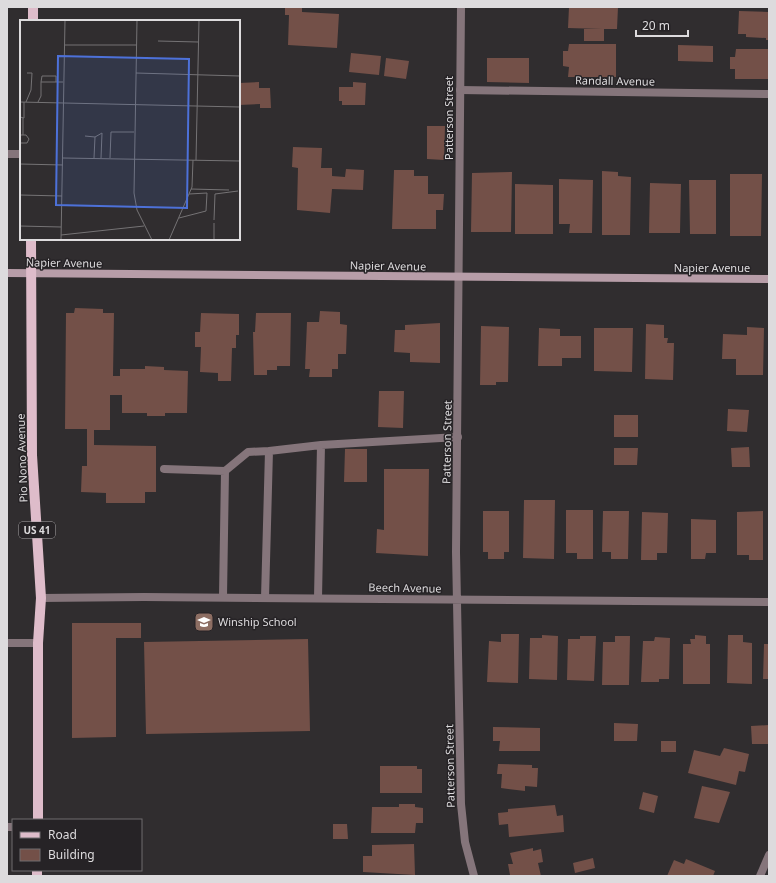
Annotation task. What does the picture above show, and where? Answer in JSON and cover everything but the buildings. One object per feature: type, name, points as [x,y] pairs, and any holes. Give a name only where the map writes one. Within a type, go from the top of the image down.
[{"type":"main road","points":[[33,7],[33,20]]},
{"type":"main road","name":"Pio Nono Avenue","points":[[31,240],[32,455],[41,598],[38,643],[38,819]]},
{"type":"street","name":"Patterson Street","points":[[461,7],[458,437],[458,599],[461,804],[465,842],[474,876]]},
{"type":"street","name":"Randall Avenue","points":[[460,90],[769,94]]},
{"type":"street","points":[[7,154],[20,154]]},
{"type":"street","name":"Napier Avenue","points":[[7,273],[460,278],[769,279]]},
{"type":"street","points":[[164,469],[225,471],[248,452],[321,445],[458,437]]},
{"type":"street","points":[[318,598],[321,445]]},
{"type":"street","points":[[265,598],[269,451]]},
{"type":"street","points":[[223,597],[225,471]]},
{"type":"street","name":"Beech Avenue","points":[[41,598],[223,597],[769,602]]},
{"type":"street","points":[[7,643],[38,643]]},
{"type":"street","points":[[760,876],[769,855]]},
{"type":"place","name":"Winship School","points":[[204,622]]}]
